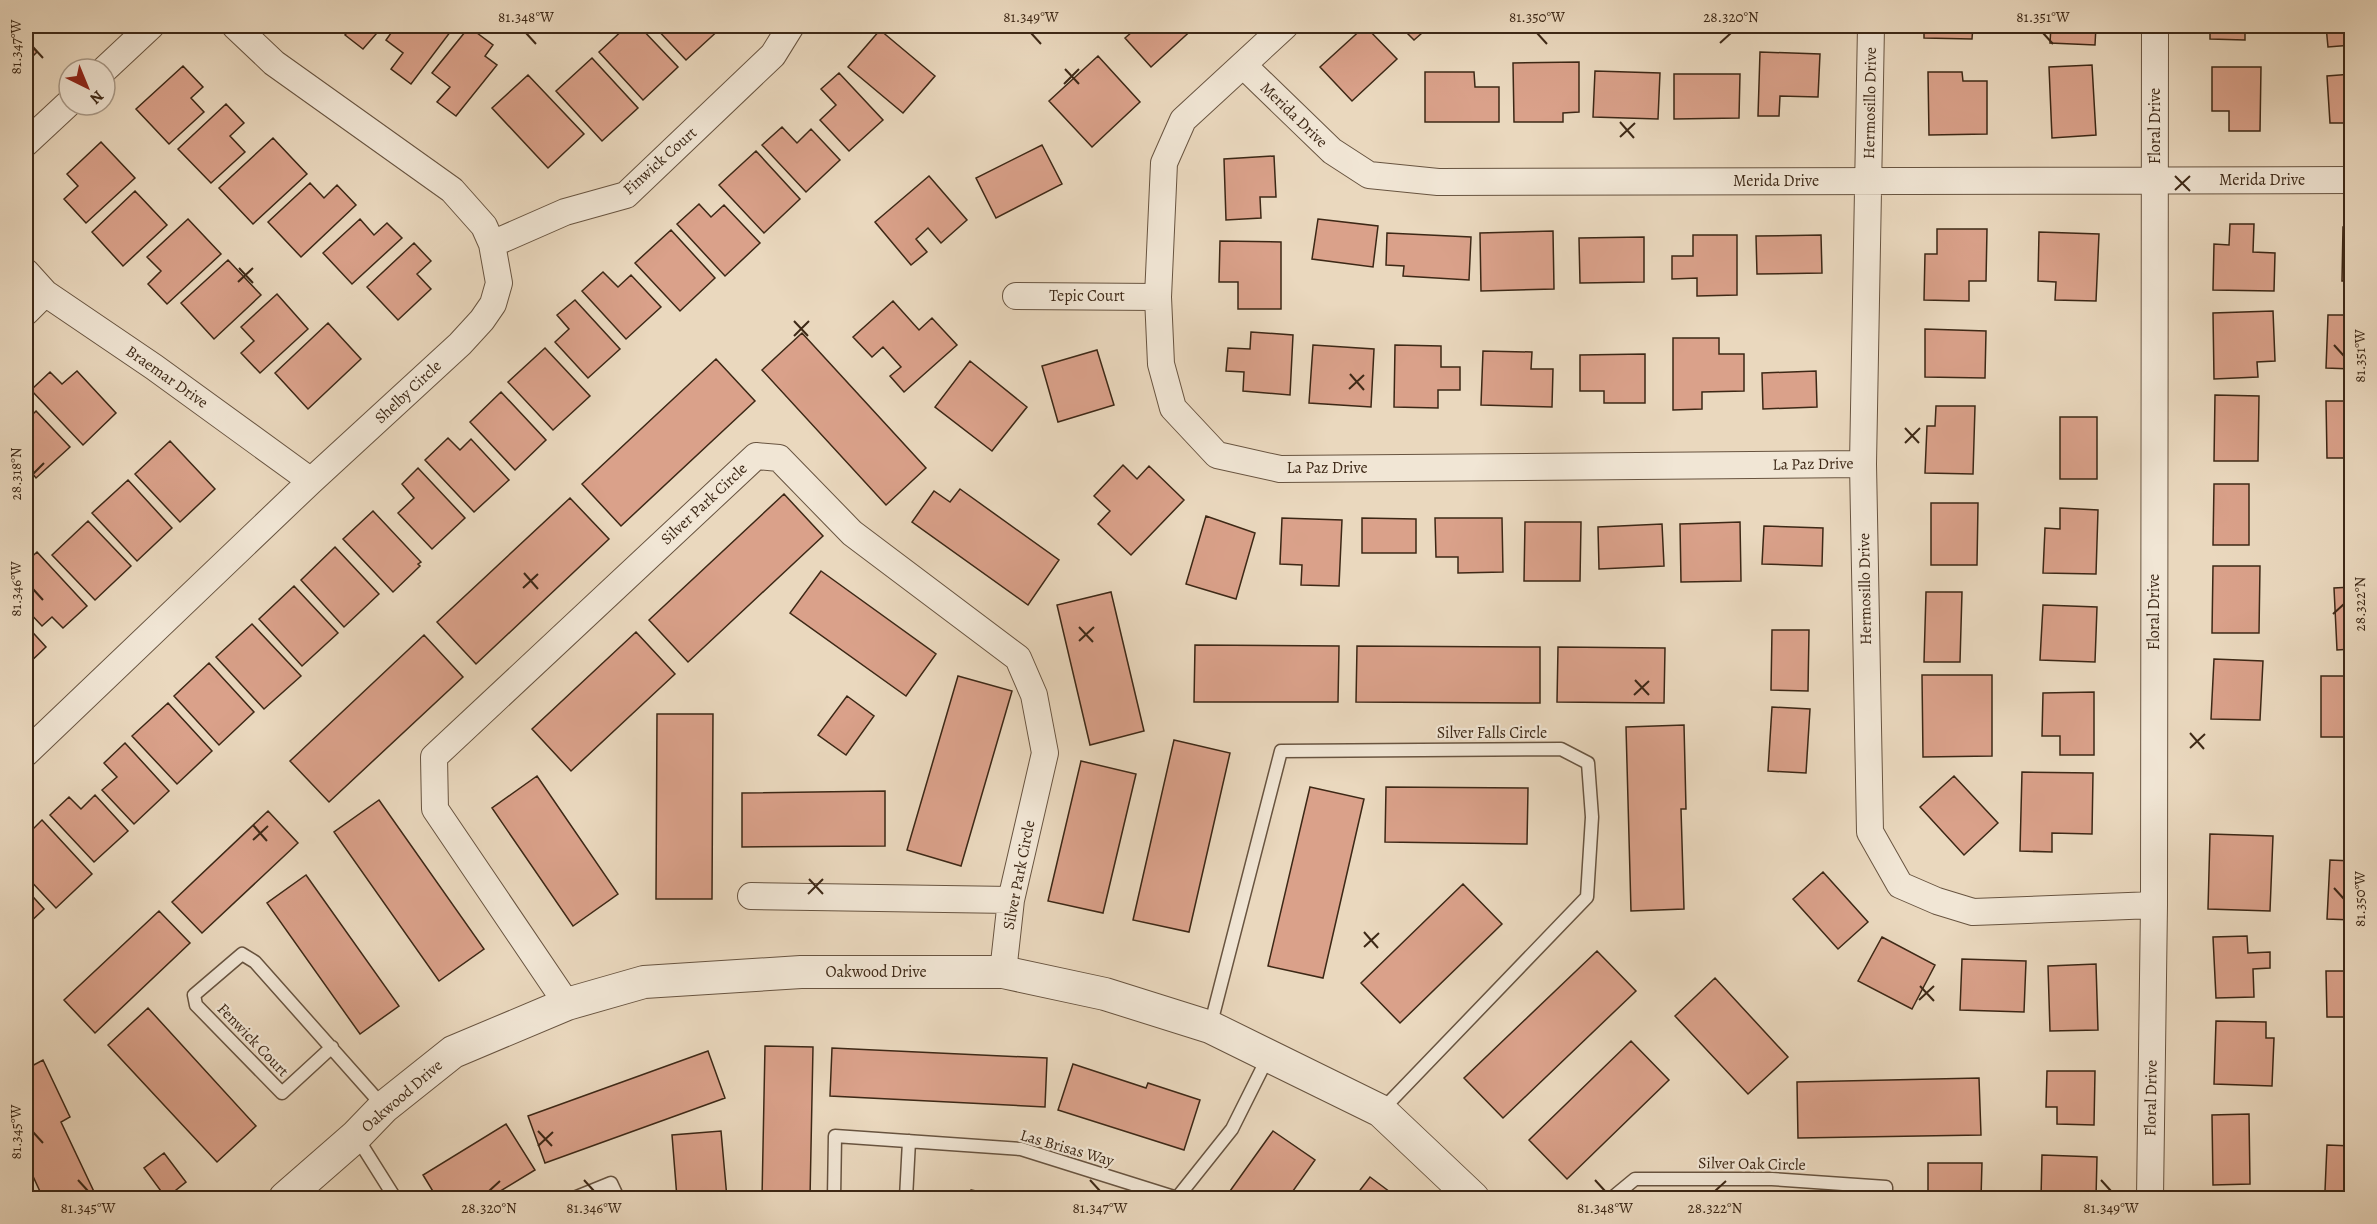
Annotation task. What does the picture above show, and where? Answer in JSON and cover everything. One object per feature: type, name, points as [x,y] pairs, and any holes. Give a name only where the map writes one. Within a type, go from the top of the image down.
[{"type":"street","points":[[117,58],[151,26]]},
{"type":"street","name":"Shelby Circle","points":[[26,753],[311,481],[460,344],[493,304],[500,283],[492,244],[484,226],[452,190],[274,63],[235,26]]},
{"type":"street","name":"Finwick Court","points":[[492,244],[565,212],[626,195],[773,56],[791,26]]},
{"type":"street","name":"La Paz Drive","points":[[1285,26],[1183,120],[1164,163],[1158,297],[1161,364],[1173,408],[1217,455],[1280,469],[1863,464]]},
{"type":"street","name":"Hermosillo Drive","points":[[1871,26],[1863,464],[1870,832],[1900,885],[1937,901],[1973,912],[2154,905]]},
{"type":"street","name":"Floral Drive","points":[[2150,1198],[2154,905],[2155,26]]},
{"type":"street","name":"Merida Drive","points":[[1243,64],[1332,151],[1369,175],[1438,182],[2352,180]]},
{"type":"street","points":[[26,143],[57,114]]},
{"type":"street","name":"Braemar Drive","points":[[26,272],[45,293],[154,367],[311,481]]},
{"type":"street","points":[[26,312],[45,293]]},
{"type":"street","name":"Tepic Court","points":[[1016,296],[1158,297]]},
{"type":"street","name":"Silver Park Circle","points":[[567,1004],[435,809],[434,757],[756,456],[779,458],[852,533],[1018,658],[1034,695],[1045,753],[1011,900],[1003,972]]},
{"type":"street","points":[[751,896],[1011,900]]},
{"type":"street","name":"Oakwood Drive","points":[[285,1198],[356,1136],[384,1107],[453,1052],[567,1004],[644,982],[801,972],[1003,972],[1105,994],[1210,1027],[1381,1111],[1464,1196]]},
{"type":"lane","name":"Silver Falls Circle","points":[[1210,1027],[1281,751],[1561,749],[1588,763],[1592,817],[1587,897],[1381,1111]]},
{"type":"lane","name":"Fenwick Court","points":[[332,1047],[282,1093],[196,1005],[194,995],[242,954],[255,962],[332,1047],[384,1107]]},
{"type":"lane","name":"Las Brisas Way","points":[[834,1198],[835,1136],[1021,1149],[1177,1198],[1232,1129],[1269,1054]]},
{"type":"lane","points":[[356,1136],[395,1198]]},
{"type":"lane","points":[[906,1198],[909,1142]]},
{"type":"lane","name":"Silver Oak Circle","points":[[1612,1198],[1635,1179],[1772,1179],[1886,1187],[1886,1198]]},
{"type":"lane","points":[[574,1198],[611,1183],[618,1198]]},
{"type":"building","points":[[26,26],[39,27],[26,39]]},
{"type":"building","points":[[353,26],[383,26],[363,49],[345,35]]},
{"type":"building","points":[[396,26],[444,26],[451,31],[411,84],[391,69],[403,53],[386,40]]},
{"type":"building","points":[[627,26],[639,26],[678,67],[643,100],[599,52]]},
{"type":"building","points":[[654,26],[720,26],[722,27],[686,60]]},
{"type":"building","points":[[1139,26],[1196,26],[1151,67],[1125,38]]},
{"type":"building","points":[[1365,26],[1397,59],[1352,101],[1320,67]]},
{"type":"building","points":[[1400,26],[1430,26],[1414,40]]},
{"type":"building","points":[[1924,26],[1973,26],[1972,39],[1924,38]]},
{"type":"building","points":[[2051,26],[2096,26],[2095,45],[2050,43]]},
{"type":"building","points":[[2210,26],[2245,26],[2245,40],[2210,39]]},
{"type":"building","points":[[2326,26],[2352,26],[2352,45],[2328,47]]},
{"type":"building","points":[[469,27],[493,45],[485,56],[497,65],[456,116],[437,102],[450,87],[432,73]]},
{"type":"building","points":[[880,30],[935,76],[903,113],[848,67]]},
{"type":"building","points":[[26,40],[37,52],[26,63]]},
{"type":"building","points":[[1760,52],[1820,54],[1818,97],[1780,96],[1779,116],[1758,116]]},
{"type":"building","points":[[1098,56],[1140,102],[1092,147],[1049,101]]},
{"type":"building","points":[[592,58],[638,108],[602,141],[556,91]]},
{"type":"building","points":[[1579,62],[1579,112],[1563,113],[1563,122],[1514,122],[1513,63]]},
{"type":"building","points":[[2092,65],[2096,135],[2052,138],[2049,67]]},
{"type":"building","points":[[183,66],[203,87],[191,98],[204,112],[169,144],[136,109]]},
{"type":"building","points":[[2212,67],[2261,67],[2260,131],[2229,131],[2229,111],[2212,111]]},
{"type":"building","points":[[1595,71],[1660,73],[1658,119],[1593,117]]},
{"type":"building","points":[[1425,72],[1474,72],[1475,87],[1499,87],[1499,122],[1425,122]]},
{"type":"building","points":[[1928,72],[1962,72],[1963,81],[1987,81],[1987,134],[1929,135]]},
{"type":"building","points":[[839,73],[883,120],[849,151],[820,120],[836,105],[821,89]]},
{"type":"building","points":[[1674,74],[1740,74],[1739,118],[1674,119]]},
{"type":"building","points":[[2352,74],[2351,128],[2351,123],[2330,123],[2327,76]]},
{"type":"building","points":[[528,75],[584,134],[548,168],[492,108]]},
{"type":"building","points":[[226,104],[244,123],[230,136],[245,152],[211,183],[178,149]]},
{"type":"building","points":[[782,127],[797,143],[811,129],[840,160],[806,192],[762,145]]},
{"type":"building","points":[[273,138],[307,174],[253,224],[219,188]]},
{"type":"building","points":[[101,142],[135,178],[86,223],[64,199],[78,186],[67,174]]},
{"type":"building","points":[[1042,145],[1062,184],[996,218],[976,178]]},
{"type":"building","points":[[756,151],[800,199],[764,233],[719,185]]},
{"type":"building","points":[[1274,156],[1276,197],[1260,197],[1261,218],[1226,220],[1224,159]]},
{"type":"building","points":[[929,176],[967,220],[941,243],[928,228],[916,239],[927,252],[911,265],[875,222]]},
{"type":"building","points":[[310,183],[324,198],[337,185],[356,205],[301,257],[268,222]]},
{"type":"building","points":[[135,191],[167,225],[123,266],[92,232]]},
{"type":"building","points":[[699,204],[711,217],[724,205],[760,243],[725,276],[677,224]]},
{"type":"building","points":[[188,219],[221,254],[167,304],[148,284],[161,271],[147,257]]},
{"type":"building","points":[[360,219],[374,235],[387,223],[402,238],[352,284],[323,253]]},
{"type":"building","points":[[1318,219],[1378,226],[1373,267],[1312,259]]},
{"type":"building","points":[[2230,224],[2254,224],[2253,252],[2275,253],[2274,291],[2213,290],[2214,244],[2229,245]]},
{"type":"building","points":[[2343,227],[2352,227],[2352,281],[2342,281]]},
{"type":"building","points":[[1937,229],[1987,229],[1986,281],[1969,281],[1969,301],[1924,300],[1925,254],[1937,254]]},
{"type":"building","points":[[671,230],[715,278],[680,311],[635,263]]},
{"type":"building","points":[[1553,231],[1554,289],[1481,291],[1480,233]]},
{"type":"building","points":[[2039,232],[2099,234],[2096,301],[2055,300],[2056,282],[2038,281]]},
{"type":"building","points":[[1387,233],[1471,237],[1469,280],[1403,276],[1404,266],[1386,265]]},
{"type":"building","points":[[1693,235],[1737,235],[1737,295],[1697,296],[1697,278],[1672,279],[1672,256],[1693,256]]},
{"type":"building","points":[[1821,235],[1822,273],[1757,274],[1756,236]]},
{"type":"building","points":[[1644,237],[1644,282],[1580,283],[1579,238]]},
{"type":"building","points":[[1220,241],[1281,242],[1281,309],[1238,309],[1238,282],[1219,282]]},
{"type":"building","points":[[414,243],[431,261],[417,274],[431,289],[398,320],[367,287]]},
{"type":"building","points":[[228,260],[261,295],[214,339],[181,303]]},
{"type":"building","points":[[603,272],[618,287],[631,275],[661,307],[626,339],[582,291]]},
{"type":"building","points":[[277,294],[308,329],[260,373],[241,353],[254,341],[241,327]]},
{"type":"building","points":[[575,300],[620,349],[588,378],[555,342],[569,329],[557,315]]},
{"type":"building","points":[[893,301],[919,330],[932,318],[957,345],[904,392],[890,376],[901,367],[883,347],[872,357],[853,337]]},
{"type":"building","points":[[2273,311],[2275,361],[2257,362],[2258,377],[2214,379],[2213,313]]},
{"type":"building","points":[[2328,315],[2352,315],[2352,369],[2326,368]]},
{"type":"building","points":[[328,323],[361,359],[308,409],[275,373]]},
{"type":"building","points":[[1925,329],[1986,331],[1985,378],[1925,377]]},
{"type":"building","points":[[1251,332],[1293,335],[1290,395],[1243,391],[1244,372],[1226,371],[1228,348],[1250,349]]},
{"type":"building","points":[[802,333],[926,468],[886,505],[762,370]]},
{"type":"building","points":[[1673,338],[1719,338],[1719,354],[1744,354],[1744,391],[1702,392],[1702,409],[1673,410]]},
{"type":"building","points":[[1313,345],[1374,349],[1371,407],[1309,403]]},
{"type":"building","points":[[1395,345],[1441,346],[1441,367],[1460,367],[1460,390],[1438,390],[1438,408],[1394,407]]},
{"type":"building","points":[[545,348],[590,396],[553,430],[508,382]]},
{"type":"building","points":[[1097,350],[1114,405],[1058,422],[1042,366]]},
{"type":"building","points":[[1483,351],[1532,352],[1531,369],[1553,369],[1552,407],[1481,405]]},
{"type":"building","points":[[1645,354],[1645,403],[1604,403],[1604,391],[1580,391],[1580,355]]},
{"type":"building","points":[[716,359],[755,401],[621,526],[582,484]]},
{"type":"building","points":[[970,361],[1027,407],[992,451],[935,407]]},
{"type":"building","points":[[77,371],[116,413],[83,445],[31,390],[50,372],[62,384]]},
{"type":"building","points":[[1816,371],[1817,407],[1763,409],[1762,373]]},
{"type":"building","points":[[501,392],[546,440],[515,470],[470,422]]},
{"type":"building","points":[[2215,395],[2259,396],[2258,461],[2214,461]]},
{"type":"building","points":[[2326,401],[2352,401],[2352,458],[2327,458]]},
{"type":"building","points":[[1936,406],[1975,406],[1973,474],[1925,473],[1927,426],[1935,426]]},
{"type":"building","points":[[36,411],[70,447],[36,478],[26,466],[26,421]]},
{"type":"building","points":[[2060,417],[2097,417],[2097,479],[2060,479]]},
{"type":"building","points":[[448,438],[460,450],[471,439],[509,480],[474,512],[425,460]]},
{"type":"building","points":[[170,441],[215,489],[180,522],[135,474]]},
{"type":"building","points":[[1123,465],[1137,479],[1149,466],[1184,500],[1131,555],[1098,524],[1110,511],[1094,496]]},
{"type":"building","points":[[418,468],[465,518],[432,549],[398,513],[414,498],[402,484]]},
{"type":"building","points":[[128,480],[172,528],[137,561],[92,513]]},
{"type":"building","points":[[2214,484],[2249,484],[2249,545],[2213,545]]},
{"type":"building","points":[[960,489],[1059,560],[1028,605],[912,522],[934,491],[950,502]]},
{"type":"building","points":[[2346,491],[2352,491],[2352,554],[2346,554]]},
{"type":"building","points":[[784,494],[823,536],[688,662],[649,620]]},
{"type":"building","points":[[570,498],[609,539],[476,664],[437,622]]},
{"type":"building","points":[[1931,503],[1978,503],[1977,565],[1931,565]]},
{"type":"building","points":[[2060,508],[2098,510],[2096,574],[2043,573],[2045,528],[2060,529]]},
{"type":"building","points":[[373,511],[421,562],[418,564],[420,566],[393,592],[343,539]]},
{"type":"building","points":[[1206,516],[1255,533],[1236,599],[1186,584]]},
{"type":"building","points":[[1282,518],[1342,520],[1339,586],[1301,585],[1302,565],[1280,564]]},
{"type":"building","points":[[1362,518],[1416,519],[1416,553],[1362,553]]},
{"type":"building","points":[[1435,518],[1502,518],[1503,572],[1458,573],[1458,557],[1436,557]]},
{"type":"building","points":[[88,521],[131,566],[95,600],[52,555]]},
{"type":"building","points":[[1525,522],[1581,522],[1580,581],[1524,581]]},
{"type":"building","points":[[1740,522],[1741,581],[1681,582],[1680,524]]},
{"type":"building","points":[[1662,524],[1664,566],[1599,569],[1598,527]]},
{"type":"building","points":[[1764,526],[1823,528],[1822,566],[1762,564]]},
{"type":"building","points":[[335,547],[379,594],[344,627],[301,580]]},
{"type":"building","points":[[37,552],[87,606],[63,628],[52,617],[42,626],[26,609],[26,562]]},
{"type":"building","points":[[2213,566],[2260,566],[2259,633],[2212,633]]},
{"type":"building","points":[[821,571],[936,654],[906,696],[790,613]]},
{"type":"building","points":[[294,586],[338,633],[302,666],[259,619]]},
{"type":"building","points":[[2352,587],[2352,649],[2337,650],[2334,588]]},
{"type":"building","points":[[1111,592],[1144,731],[1090,745],[1057,605]]},
{"type":"building","points":[[1926,592],[1962,592],[1960,662],[1924,662]]},
{"type":"building","points":[[2043,605],[2097,607],[2095,662],[2040,660]]},
{"type":"building","points":[[252,624],[301,676],[264,709],[216,657]]},
{"type":"building","points":[[26,625],[46,647],[28,664],[26,661]]},
{"type":"building","points":[[1772,630],[1809,630],[1808,691],[1771,690]]},
{"type":"building","points":[[636,632],[675,674],[571,771],[532,729]]},
{"type":"building","points":[[424,635],[463,677],[329,802],[290,761]]},
{"type":"building","points":[[1195,645],[1339,646],[1338,702],[1194,702]]},
{"type":"building","points":[[1357,646],[1540,647],[1540,703],[1356,702]]},
{"type":"building","points":[[1558,647],[1665,648],[1664,703],[1557,702]]},
{"type":"building","points":[[2214,659],[2263,661],[2260,720],[2211,719]]},
{"type":"building","points":[[209,663],[254,712],[219,745],[174,696]]},
{"type":"building","points":[[1922,675],[1992,675],[1992,756],[1923,757]]},
{"type":"building","points":[[958,676],[1012,691],[961,866],[907,850]]},
{"type":"building","points":[[2321,676],[2352,676],[2352,737],[2321,737]]},
{"type":"building","points":[[2094,692],[2094,755],[2060,755],[2060,736],[2042,736],[2043,693]]},
{"type":"building","points":[[847,696],[874,716],[846,755],[818,735]]},
{"type":"building","points":[[168,703],[212,751],[177,784],[132,736]]},
{"type":"building","points":[[1772,707],[1810,709],[1806,773],[1768,771]]},
{"type":"building","points":[[657,714],[713,714],[712,899],[656,899]]},
{"type":"building","points":[[1684,725],[1686,809],[1681,809],[1684,909],[1631,911],[1626,727]]},
{"type":"building","points":[[1174,740],[1230,753],[1189,932],[1133,920]]},
{"type":"building","points":[[125,743],[169,791],[134,824],[102,790],[117,777],[104,763]]},
{"type":"building","points":[[1081,761],[1136,774],[1103,913],[1048,901]]},
{"type":"building","points":[[2347,764],[2352,765],[2352,829],[2344,829]]},
{"type":"building","points":[[2022,772],[2093,773],[2092,834],[2052,833],[2052,852],[2020,851]]},
{"type":"building","points":[[537,776],[618,894],[573,926],[492,808]]},
{"type":"building","points":[[1954,776],[1998,823],[1964,855],[1920,807]]},
{"type":"building","points":[[1310,787],[1364,799],[1323,978],[1268,966]]},
{"type":"building","points":[[1386,787],[1528,788],[1527,844],[1385,842]]},
{"type":"building","points":[[885,791],[885,846],[742,847],[742,793]]},
{"type":"building","points":[[95,795],[128,831],[94,862],[50,815],[69,797],[81,809]]},
{"type":"building","points":[[379,800],[484,949],[439,981],[334,832]]},
{"type":"building","points":[[268,811],[298,843],[202,933],[172,902]]},
{"type":"building","points":[[42,820],[92,874],[56,908],[26,876],[26,863],[33,856],[26,849],[26,836]]},
{"type":"building","points":[[2210,834],[2273,836],[2270,911],[2208,909]]},
{"type":"building","points":[[2330,860],[2352,861],[2352,920],[2327,919]]},
{"type":"building","points":[[1823,872],[1868,922],[1838,949],[1793,899]]},
{"type":"building","points":[[306,875],[399,1006],[360,1034],[267,903]]},
{"type":"building","points":[[1463,884],[1502,924],[1400,1023],[1361,983]]},
{"type":"building","points":[[26,889],[44,909],[26,926]]},
{"type":"building","points":[[159,911],[190,943],[95,1033],[64,1000]]},
{"type":"building","points":[[2247,936],[2248,953],[2270,952],[2270,968],[2253,969],[2254,997],[2216,998],[2213,937]]},
{"type":"building","points":[[1882,937],[1935,965],[1912,1009],[1858,981]]},
{"type":"building","points":[[2346,948],[2352,948],[2352,1017],[2327,1017],[2326,971],[2346,971]]},
{"type":"building","points":[[1597,951],[1636,991],[1503,1118],[1464,1078]]},
{"type":"building","points":[[1962,959],[2026,961],[2024,1012],[1960,1010]]},
{"type":"building","points":[[2096,964],[2098,1030],[2050,1031],[2048,966]]},
{"type":"building","points":[[1715,978],[1788,1057],[1748,1094],[1675,1016]]},
{"type":"building","points":[[148,1008],[256,1126],[217,1162],[108,1045]]},
{"type":"building","points":[[2216,1021],[2266,1022],[2266,1038],[2274,1038],[2272,1086],[2214,1084]]},
{"type":"building","points":[[2348,1040],[2352,1040],[2352,1106],[2347,1106]]},
{"type":"building","points":[[1631,1041],[1669,1080],[1567,1179],[1529,1140]]},
{"type":"building","points":[[765,1046],[813,1047],[810,1198],[762,1198]]},
{"type":"building","points":[[832,1048],[1047,1058],[1045,1107],[830,1096]]},
{"type":"building","points":[[708,1051],[725,1098],[545,1163],[528,1116]]},
{"type":"building","points":[[43,1060],[70,1117],[61,1122],[97,1198],[43,1198],[26,1161],[26,1069]]},
{"type":"building","points":[[1073,1064],[1146,1088],[1148,1083],[1200,1100],[1184,1150],[1058,1110]]},
{"type":"building","points":[[2047,1071],[2095,1071],[2094,1125],[2057,1124],[2057,1107],[2046,1107]]},
{"type":"building","points":[[1979,1078],[1981,1135],[1798,1138],[1797,1082]]},
{"type":"building","points":[[2249,1114],[2250,1184],[2213,1185],[2212,1115]]},
{"type":"building","points":[[506,1124],[535,1170],[489,1198],[437,1198],[423,1175]]},
{"type":"building","points":[[721,1131],[727,1198],[677,1198],[672,1135]]},
{"type":"building","points":[[1273,1131],[1315,1160],[1288,1198],[1225,1198]]},
{"type":"building","points":[[2327,1145],[2352,1146],[2352,1192],[2325,1191]]},
{"type":"building","points":[[164,1153],[186,1182],[166,1198],[144,1168]]},
{"type":"building","points":[[2042,1155],[2097,1157],[2096,1198],[2041,1198]]},
{"type":"building","points":[[1928,1163],[1982,1163],[1981,1198],[1928,1198]]},
{"type":"building","points":[[1370,1177],[1398,1198],[1354,1198]]},
{"type":"building","points":[[971,1190],[1013,1198],[969,1198]]}]
